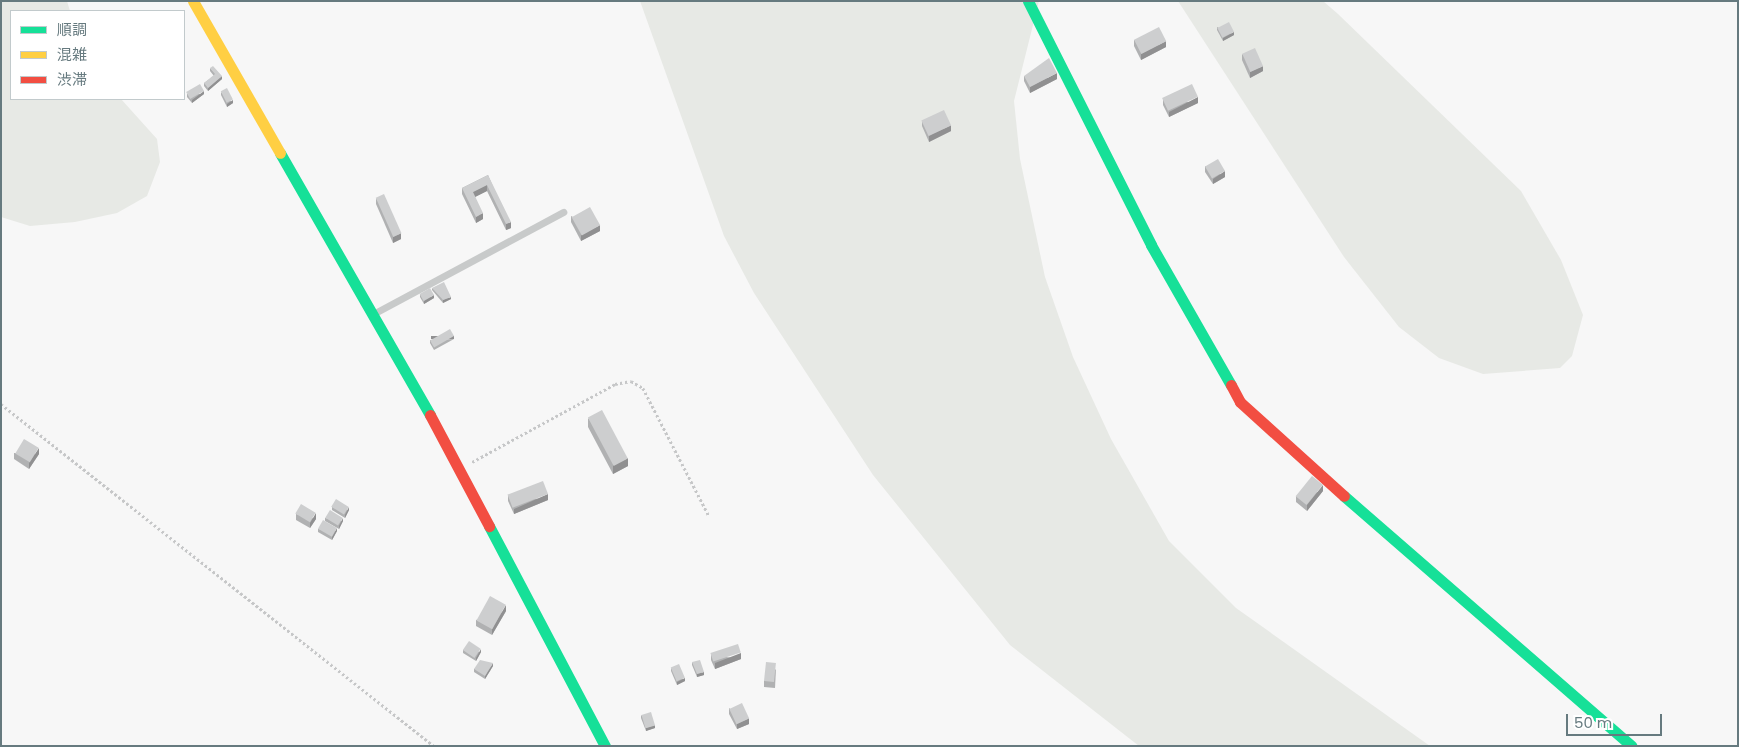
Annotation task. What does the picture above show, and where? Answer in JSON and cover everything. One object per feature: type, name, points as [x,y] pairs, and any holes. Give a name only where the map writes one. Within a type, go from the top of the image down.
[{"type":"street","points":[[193,1],[460,469],[605,746]]},
{"type":"street","points":[[1028,1],[1151,245],[1240,402],[1425,570],[1632,746]]},
{"type":"lane","points":[[373,314],[563,212]]},
{"type":"path","points":[[460,469],[615,384],[630,381],[643,388],[710,516]]},
{"type":"path","points":[[1,404],[434,746]]},
{"type":"shaded area","points":[[1,1],[67,1],[70,10],[10,10],[10,100],[122,100],[157,139],[160,162],[147,196],[117,213],[75,222],[30,226],[1,217]]},
{"type":"shaded area","points":[[640,1],[1039,1],[1014,101],[1020,159],[1045,277],[1073,357],[1111,439],[1169,541],[1236,608],[1430,746],[1139,746],[1010,645],[873,475],[754,293],[724,236]]},
{"type":"shaded area","points":[[1178,1],[1323,1],[1338,14],[1521,191],[1561,260],[1583,315],[1572,356],[1560,368],[1483,374],[1439,358],[1399,327],[1344,257]]},
{"type":"building","points":[[1229,22],[1234,32],[1222,38],[1217,28]]},
{"type":"building","points":[[1159,27],[1166,41],[1141,54],[1134,40]]},
{"type":"building","points":[[1255,48],[1263,66],[1250,72],[1242,54]]},
{"type":"building","points":[[1049,58],[1057,73],[1030,87],[1024,76]]},
{"type":"building","points":[[213,66],[222,76],[208,88],[204,83],[215,74],[210,68]]},
{"type":"building","points":[[200,84],[204,91],[190,99],[186,92]]},
{"type":"building","points":[[1192,84],[1198,97],[1168,111],[1162,98]]},
{"type":"building","points":[[227,88],[233,100],[227,103],[221,91]]},
{"type":"building","points":[[944,110],[951,125],[929,136],[921,121]]},
{"type":"building","points":[[1218,159],[1225,171],[1212,179],[1205,166]]},
{"type":"building","points":[[488,175],[511,222],[506,224],[487,185],[473,192],[483,213],[476,217],[462,188]]},
{"type":"building","points":[[384,194],[401,233],[393,237],[376,198]]},
{"type":"building","points":[[590,207],[600,225],[582,236],[572,217]]},
{"type":"building","points":[[444,282],[451,297],[443,300],[432,288]]},
{"type":"building","points":[[430,288],[434,295],[424,301],[420,294]]},
{"type":"building","points":[[450,329],[454,336],[434,347],[430,340]]},
{"type":"building","points":[[602,410],[628,459],[614,466],[588,418]]},
{"type":"building","points":[[24,439],[39,448],[30,462],[15,454]]},
{"type":"building","points":[[1312,476],[1323,485],[1307,505],[1296,496]]},
{"type":"building","points":[[543,481],[548,494],[513,508],[508,495]]},
{"type":"building","points":[[336,499],[349,507],[344,515],[331,507]]},
{"type":"building","points":[[301,504],[316,513],[310,522],[295,513]]},
{"type":"building","points":[[330,510],[343,518],[338,526],[325,518]]},
{"type":"building","points":[[323,520],[337,528],[332,537],[318,529]]},
{"type":"building","points":[[490,596],[506,605],[492,629],[476,620]]},
{"type":"building","points":[[469,641],[481,649],[474,658],[463,650]]},
{"type":"building","points":[[738,644],[741,653],[713,662],[710,653]]},
{"type":"building","points":[[480,660],[493,663],[485,676],[474,669]]},
{"type":"building","points":[[700,660],[704,672],[697,674],[692,662]]},
{"type":"building","points":[[766,662],[776,663],[774,682],[764,681]]},
{"type":"building","points":[[679,664],[685,678],[677,681],[671,668]]},
{"type":"building","points":[[742,703],[749,718],[736,724],[729,709]]},
{"type":"building","points":[[651,712],[655,725],[646,728],[641,715]]},
{"type":"traffic: fast","points":[[1028,1],[1151,245],[1231,385]]},
{"type":"traffic: fast","points":[[280,153],[430,415]]},
{"type":"traffic: fast","points":[[1344,496],[1632,746]]},
{"type":"traffic: fast","points":[[489,526],[605,746]]},
{"type":"traffic: slow","points":[[193,1],[280,153]]},
{"type":"traffic: jam","points":[[1231,385],[1240,402],[1344,496]]},
{"type":"traffic: jam","points":[[430,415],[489,526]]}]
